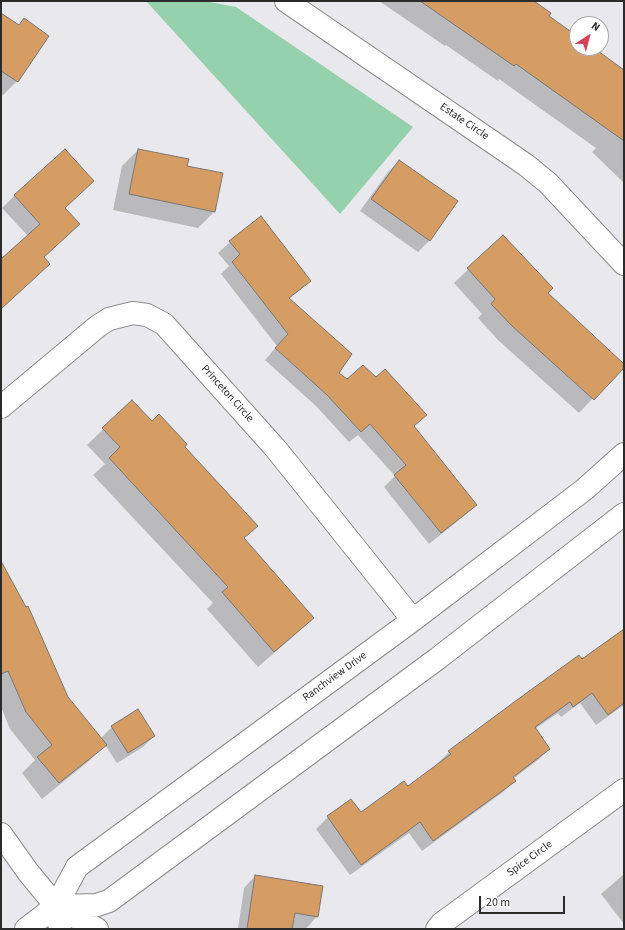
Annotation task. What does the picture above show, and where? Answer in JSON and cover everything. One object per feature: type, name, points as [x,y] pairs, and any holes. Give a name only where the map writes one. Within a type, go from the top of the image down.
[{"type":"street","name":"Estate Circle","points":[[286,1],[526,165],[548,183],[624,264]]},
{"type":"street","name":"Princeton Circle","points":[[1,407],[109,318],[133,313],[147,315],[153,318],[164,324],[276,449],[413,620]]},
{"type":"street","name":"Ranchview Drive","points":[[26,929],[56,906],[77,867],[413,620],[584,488],[624,454]]},
{"type":"street","points":[[56,906],[97,905],[109,901],[437,659],[624,514]]},
{"type":"street","name":"Spice Circle","points":[[437,929],[441,924],[624,790]]},
{"type":"street","points":[[1,834],[28,872],[56,906],[97,929]]},
{"type":"street","points":[[56,906],[60,929]]},
{"type":"green space","points":[[146,1],[204,1],[236,7],[413,127],[340,214]]},
{"type":"building","points":[[420,1],[534,1],[551,13],[549,16],[569,30],[569,56],[605,56],[624,70],[624,141],[516,64],[514,66]]},
{"type":"building","points":[[1,13],[19,25],[24,18],[49,36],[18,82],[1,71]]},
{"type":"building","points":[[65,149],[94,181],[65,208],[80,224],[44,257],[50,264],[1,309],[1,259],[40,224],[14,195]]},
{"type":"building","points":[[138,149],[189,159],[187,166],[223,173],[215,212],[129,194]]},
{"type":"building","points":[[399,160],[458,201],[430,241],[371,199]]},
{"type":"building","points":[[261,216],[311,281],[289,298],[352,354],[339,373],[347,379],[363,365],[376,377],[385,369],[427,415],[414,426],[477,505],[441,533],[394,475],[406,465],[370,424],[361,432],[327,395],[275,348],[288,334],[232,262],[240,254],[229,241]]},
{"type":"building","points":[[503,235],[553,288],[548,293],[624,364],[624,368],[594,400],[512,326],[491,304],[495,299],[467,268]]},
{"type":"building","points":[[132,400],[152,421],[159,414],[187,444],[185,447],[258,526],[244,538],[314,618],[274,652],[222,592],[228,587],[109,458],[120,447],[102,428]]},
{"type":"building","points":[[1,561],[26,607],[28,606],[68,697],[107,745],[59,783],[37,757],[52,745],[26,712],[8,671],[1,674]]},
{"type":"building","points":[[624,629],[624,703],[608,715],[592,693],[573,707],[570,702],[535,727],[550,749],[513,777],[516,781],[433,841],[420,822],[361,865],[327,816],[351,799],[361,812],[404,781],[408,786],[451,754],[448,751],[521,697],[579,655],[582,659]]},
{"type":"building","points":[[138,709],[155,736],[128,753],[111,726]]},
{"type":"building","points":[[255,875],[323,886],[318,917],[295,913],[292,929],[247,929]]}]
